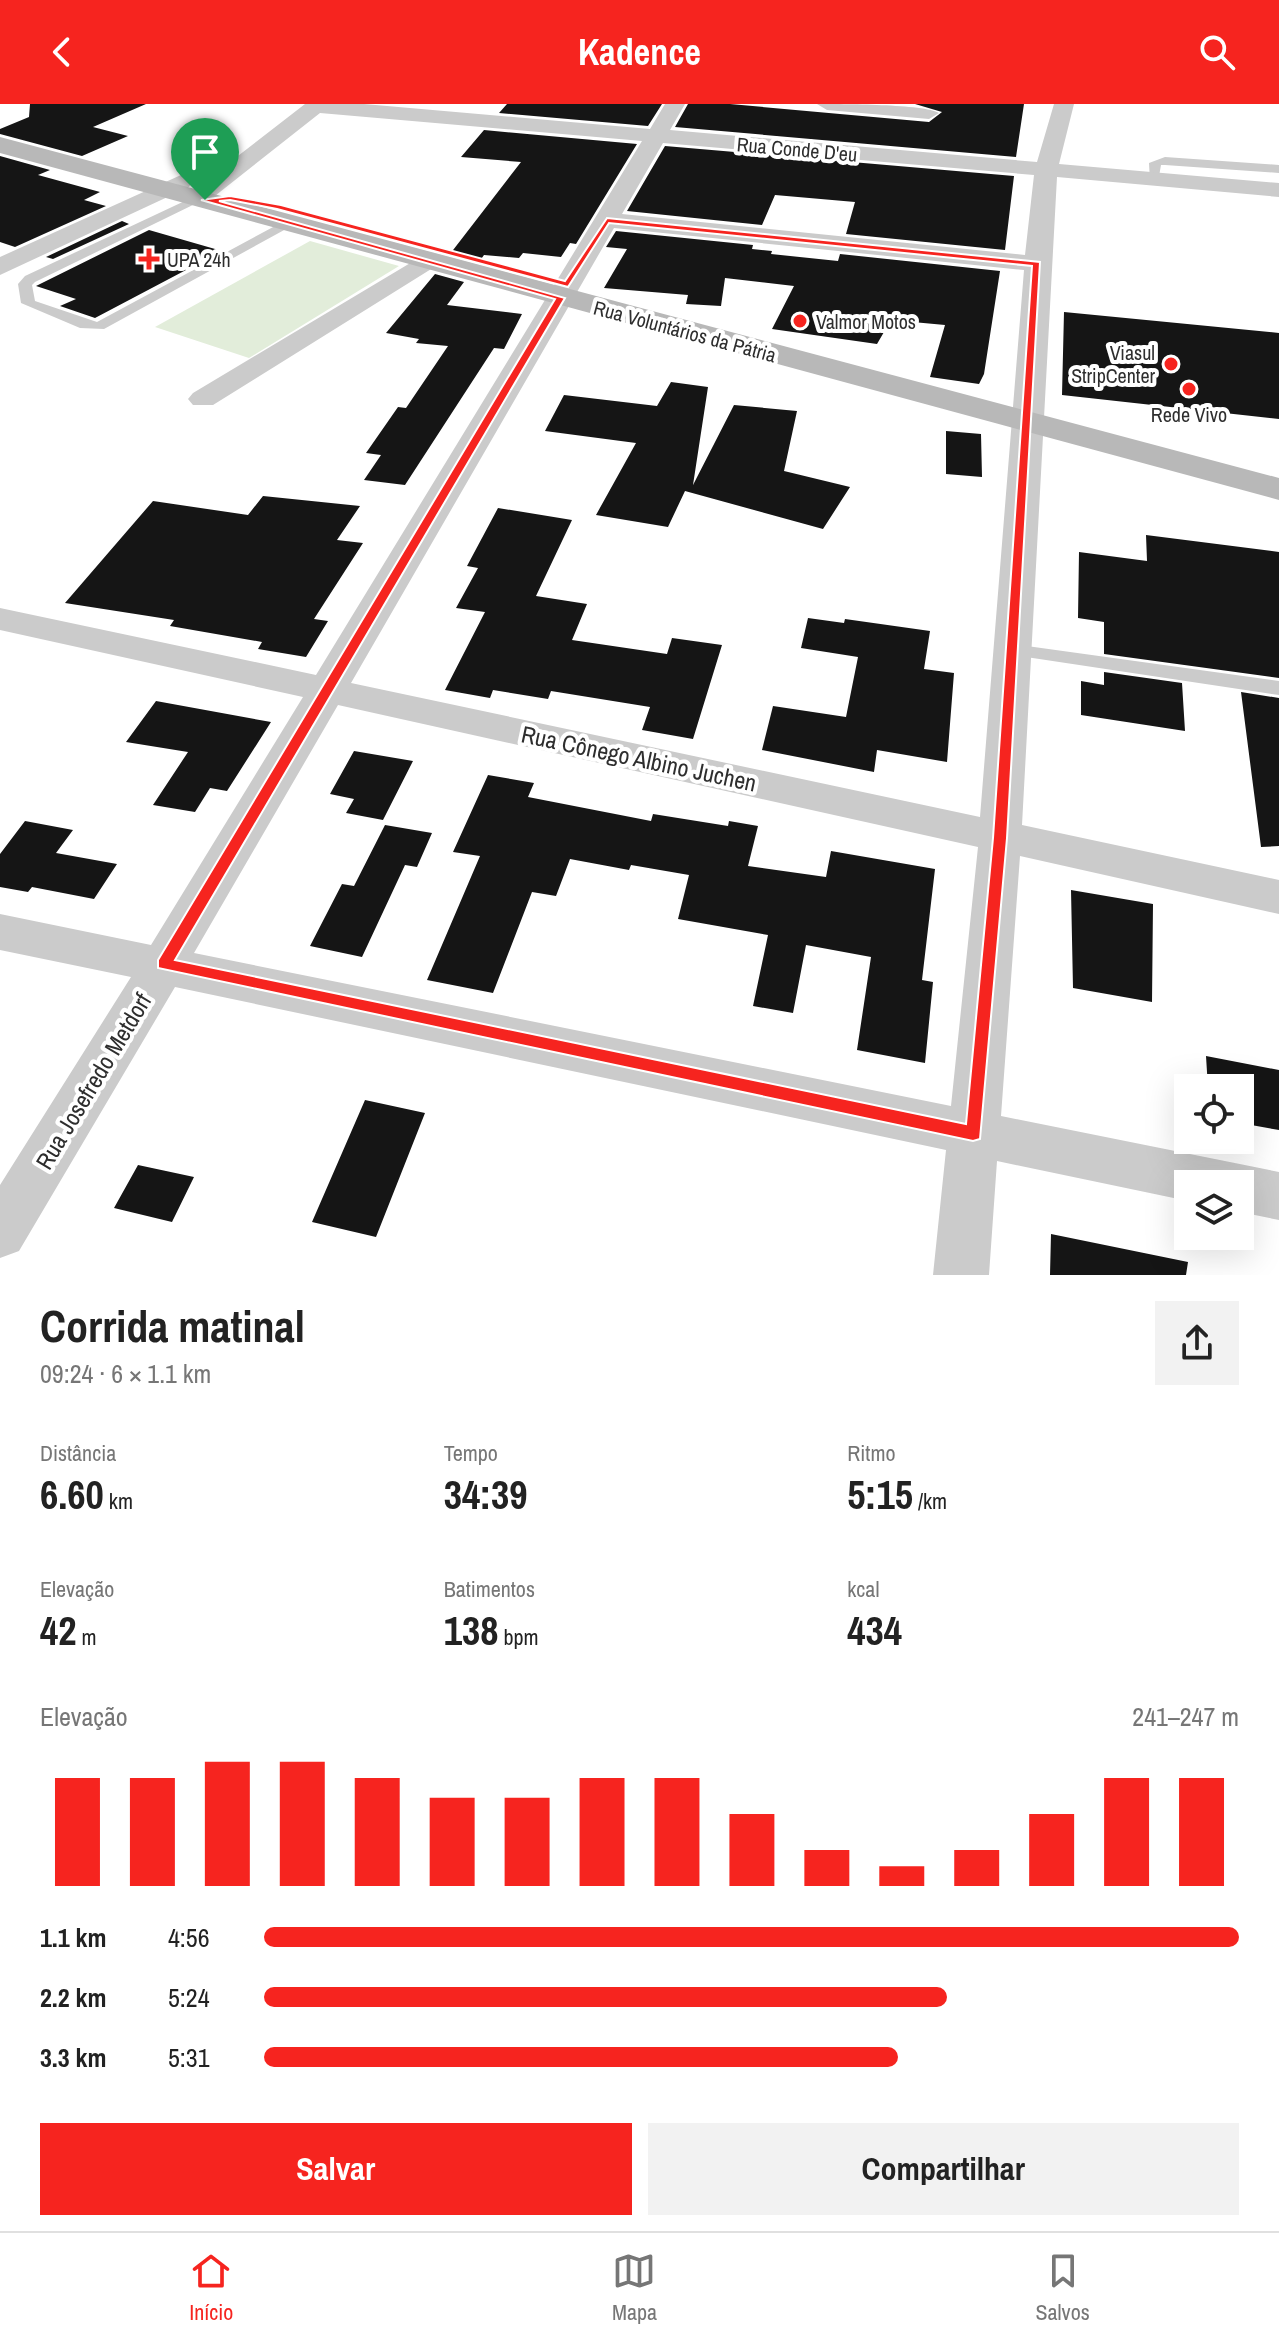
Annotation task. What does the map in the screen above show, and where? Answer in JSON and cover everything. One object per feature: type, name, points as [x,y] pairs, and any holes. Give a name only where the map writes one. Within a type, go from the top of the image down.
[{"type":"main road","name":"Rua Voluntários da Pátria","points":[[0,134],[279,218],[368,238],[427,261],[564,291]]},
{"type":"main road","name":"Rua Voluntários da Pátria","points":[[0,145],[368,238],[1278,480]]},
{"type":"street","name":"Rua Josefredo Metdorf","points":[[0,1233],[164,964],[675,104]]},
{"type":"street","points":[[827,104],[929,113]]},
{"type":"street","points":[[961,1275],[1000,838],[1037,264],[1046,170],[1064,104]]},
{"type":"street","name":"Rua Conde D'eu","points":[[192,193],[315,106],[1279,190]]},
{"type":"street","points":[[0,267],[192,193]]},
{"type":"street","points":[[607,220],[1037,264]]},
{"type":"street","points":[[203,399],[427,261]]},
{"type":"street","name":"Rua Cônego Albino Juchen","points":[[0,619],[1279,897]]},
{"type":"street","points":[[0,932],[1174,1174]]},
{"type":"street","points":[[1254,1191],[1279,1196]]},
{"type":"lane","points":[[1154,179],[1155,163],[1165,161],[1279,169]]},
{"type":"lane","points":[[192,193],[30,279],[25,284],[28,303],[85,325],[99,326],[279,218]]},
{"type":"lane","points":[[1013,650],[1279,688]]},
{"type":"green space","points":[[310,241],[399,266],[249,358],[155,327]]},
{"type":"building","points":[[30,104],[146,104],[93,127],[128,136],[82,156],[0,134],[0,129],[29,117]]},
{"type":"building","points":[[507,104],[662,104],[648,126],[499,113]]},
{"type":"building","points":[[688,104],[730,104],[929,122],[942,112],[915,104],[1024,104],[1016,157],[675,127]]},
{"type":"building","points":[[484,130],[637,144],[576,244],[570,243],[561,257],[523,253],[519,258],[484,255],[479,262],[450,254],[521,162],[461,157]]},
{"type":"building","points":[[665,146],[1014,176],[1005,250],[846,234],[855,202],[775,195],[762,225],[627,211]]},
{"type":"building","points":[[0,156],[50,170],[38,175],[100,192],[84,200],[106,206],[15,247],[0,242]]},
{"type":"building","points":[[122,221],[129,224],[53,259],[46,257]]},
{"type":"building","points":[[149,230],[222,251],[95,318],[60,306],[76,299],[36,286]]},
{"type":"building","points":[[616,231],[753,245],[752,249],[772,251],[771,254],[838,261],[840,254],[1000,271],[984,374],[979,384],[930,377],[945,325],[891,320],[877,344],[772,329],[794,286],[725,278],[721,306],[686,304],[688,295],[604,288],[627,249],[606,247]]},
{"type":"building","points":[[435,274],[464,282],[447,305],[522,314],[504,349],[494,348],[405,485],[364,480],[381,455],[366,453],[398,407],[406,408],[448,346],[416,343],[419,339],[386,333]]},
{"type":"building","name":"Viasul StripCenter","points":[[1064,312],[1279,333],[1279,419],[1062,395]]},
{"type":"building","points":[[671,382],[708,387],[693,485],[734,405],[797,411],[784,471],[850,487],[823,529],[685,491],[668,527],[596,515],[636,443],[545,431],[564,395],[657,406]]},
{"type":"building","points":[[946,431],[981,434],[982,477],[946,474]]},
{"type":"building","points":[[263,496],[360,506],[337,540],[363,543],[314,619],[328,621],[306,657],[258,649],[262,642],[170,626],[174,620],[65,603],[153,501],[248,515]]},
{"type":"building","points":[[498,508],[572,520],[536,596],[587,604],[572,640],[667,654],[672,638],[722,645],[693,739],[642,730],[650,707],[551,691],[548,699],[493,690],[490,698],[445,690],[485,612],[456,608],[478,568],[467,566]]},
{"type":"building","points":[[1146,535],[1279,552],[1279,678],[1104,654],[1104,622],[1078,618],[1079,552],[1147,561]]},
{"type":"building","points":[[808,618],[844,623],[845,619],[930,631],[924,669],[954,673],[947,762],[877,750],[874,772],[762,750],[773,706],[846,717],[858,657],[801,648]]},
{"type":"building","points":[[1104,672],[1182,683],[1185,731],[1081,715],[1081,681],[1104,685]]},
{"type":"building","points":[[1241,692],[1279,698],[1279,846],[1261,847]]},
{"type":"building","points":[[156,701],[271,722],[227,791],[210,788],[195,812],[153,805],[188,752],[126,742]]},
{"type":"building","points":[[354,751],[413,761],[383,820],[346,813],[354,799],[330,794]]},
{"type":"building","points":[[488,775],[534,783],[528,797],[651,821],[653,814],[728,826],[729,821],[758,826],[748,866],[826,877],[831,851],[935,869],[922,980],[933,982],[925,1063],[857,1050],[871,957],[806,945],[793,1013],[753,1006],[768,935],[678,919],[689,875],[631,865],[629,870],[570,859],[556,896],[532,892],[493,993],[427,980],[480,856],[453,852]]},
{"type":"building","points":[[25,821],[73,830],[56,853],[117,864],[94,899],[32,887],[28,892],[0,887],[0,854]]},
{"type":"building","points":[[385,825],[432,833],[417,867],[405,865],[362,957],[310,946],[342,884],[354,886]]},
{"type":"building","points":[[1071,890],[1153,904],[1152,1002],[1073,988]]},
{"type":"building","points":[[1206,1056],[1279,1070],[1279,1130],[1254,1126],[1254,1074],[1207,1074]]},
{"type":"building","points":[[365,1100],[425,1113],[376,1237],[312,1222]]},
{"type":"building","points":[[138,1165],[194,1177],[172,1222],[114,1208]]},
{"type":"building","points":[[1051,1234],[1188,1262],[1186,1275],[1050,1275]]},
{"type":"place","name":"UPA 24h","points":[[149,259]]},
{"type":"place","name":"Valmor Motos","points":[[800,321]]},
{"type":"place","name":"Viasul StripCenter","points":[[1171,364]]},
{"type":"place","name":"Rede Vivo","points":[[1189,389]]},
{"type":"route","points":[[230,198],[254,205],[278,207],[568,285],[607,220],[1037,264],[1000,838],[973,1133],[164,964],[560,298],[205,200],[230,198]]}]
